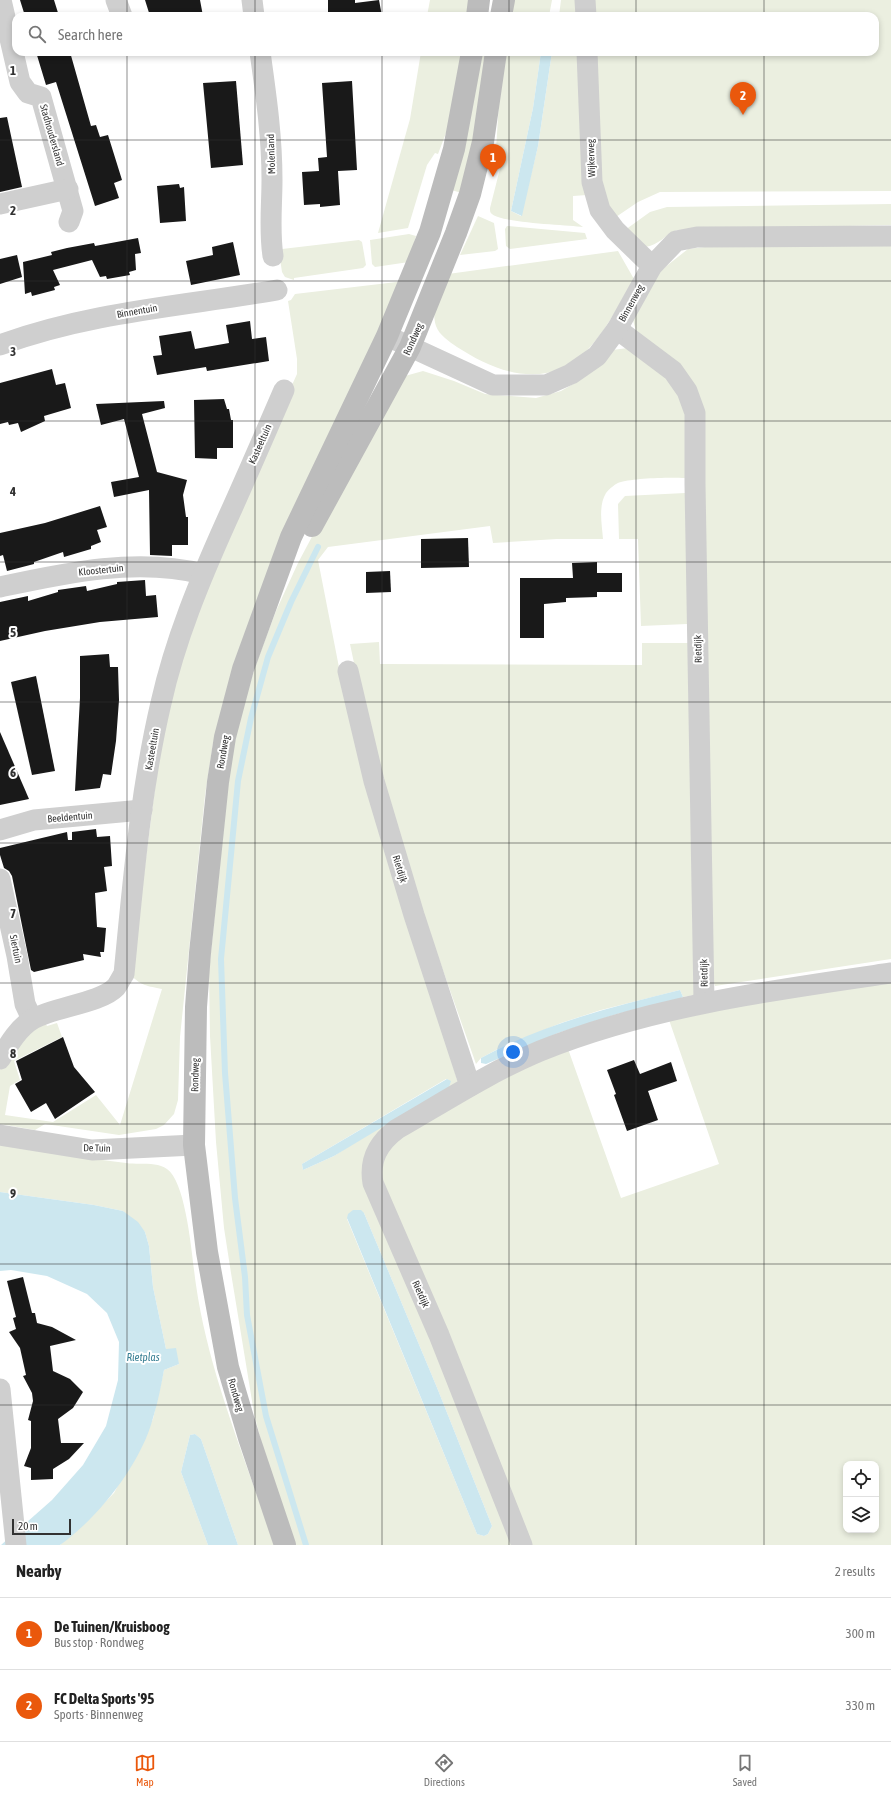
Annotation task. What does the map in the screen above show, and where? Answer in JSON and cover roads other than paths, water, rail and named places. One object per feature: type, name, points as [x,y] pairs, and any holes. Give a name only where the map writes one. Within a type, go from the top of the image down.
[{"type":"main road","points":[[478,12],[479,0]]},
{"type":"main road","points":[[502,12],[504,0]]},
{"type":"main road","name":"Rondweg","points":[[285,1545],[249,1438],[228,1367],[207,1252],[194,1144],[196,1007],[200,953],[218,782],[225,737],[243,669],[251,643],[268,602],[291,537],[387,336],[430,232],[454,149],[471,56]]},
{"type":"main road","name":"Rondweg","points":[[268,602],[410,347],[456,233],[470,194],[483,142],[495,56]]},
{"type":"street","name":"Stadhoudersland","points":[[1,0],[12,47]]},
{"type":"street","points":[[116,0],[120,12]]},
{"type":"street","points":[[252,0],[254,12]]},
{"type":"street","points":[[585,0],[586,12]]},
{"type":"street","name":"Stadhoudersland","points":[[14,56],[20,82],[28,93],[41,97],[68,188],[73,211],[69,222]]},
{"type":"street","name":"Molenland","points":[[261,56],[270,118],[272,180],[270,212],[273,256]]},
{"type":"street","name":"Wijkerweg","points":[[587,56],[592,182],[600,210],[615,230],[652,266]]},
{"type":"street","points":[[0,204],[68,188]]},
{"type":"street","name":"Binnenweg","points":[[387,336],[493,385],[546,385],[572,374],[597,356],[617,329],[652,266],[676,241],[696,237],[891,236]]},
{"type":"street","name":"Binnentuin","points":[[0,345],[19,338],[89,320],[277,290]]},
{"type":"street","name":"Rietdijk","points":[[617,329],[673,371],[687,391],[695,413],[695,492],[704,1002]]},
{"type":"street","name":"Kasteeltuin","points":[[0,1059],[15,1035],[32,1019],[49,1012],[96,998],[115,987],[124,974],[142,810],[149,760],[161,702],[179,640],[204,574],[284,390]]},
{"type":"street","name":"Kloostertuin","points":[[0,587],[40,578],[92,570],[170,567],[204,574]]},
{"type":"street","name":"Rietdijk","points":[[348,671],[376,788],[414,915],[470,1086]]},
{"type":"street","name":"Beeldentuin","points":[[0,830],[34,820],[142,810]]},
{"type":"street","name":"Siertuin","points":[[0,879],[17,956],[25,1004],[32,1019]]},
{"type":"street","name":"Rietdijk","points":[[522,1545],[439,1335],[372,1183],[371,1172],[376,1152],[388,1135],[470,1086],[533,1054],[575,1038],[638,1019],[704,1002],[891,973]]},
{"type":"street","name":"De Tuin","points":[[0,1135],[92,1150],[194,1144]]},
{"type":"street","points":[[0,1389],[4,1455],[16,1545]]},
{"type":"water","points":[[540,56],[551,56],[538,146],[522,216],[511,211],[533,108]]},
{"type":"water","points":[[680,990],[683,997],[679,999],[617,1014],[558,1033],[486,1064],[481,1063],[481,1058],[529,1035],[553,1026],[603,1010]]},
{"type":"water","points":[[447,1079],[451,1081],[449,1087],[334,1156],[303,1170],[302,1164]]},
{"type":"water","name":"Rietplas","points":[[0,1192],[94,1205],[123,1211],[138,1222],[145,1232],[149,1246],[153,1287],[166,1349],[176,1348],[179,1364],[164,1370],[161,1388],[147,1436],[128,1471],[103,1505],[74,1534],[60,1545],[1,1545],[52,1500],[83,1465],[106,1426],[118,1380],[119,1342],[107,1313],[87,1294],[47,1276],[11,1270],[0,1271]]},
{"type":"water","points":[[353,1210],[361,1210],[364,1213],[438,1390],[492,1526],[488,1534],[484,1536],[477,1534],[347,1218],[348,1214]]},
{"type":"water","points":[[195,1434],[201,1439],[238,1545],[208,1545],[181,1472],[190,1435]]},
{"type":"waterway","points":[[306,1545],[266,1416],[247,1315],[245,1277],[235,1198],[225,1073],[221,959],[238,781],[251,718],[268,657],[291,602],[318,547]]},
{"type":"place","name":"FC Delta Sports '95","points":[[743,115]]},
{"type":"place","name":"De Tuinen/Kruisboog","points":[[493,177]]}]
